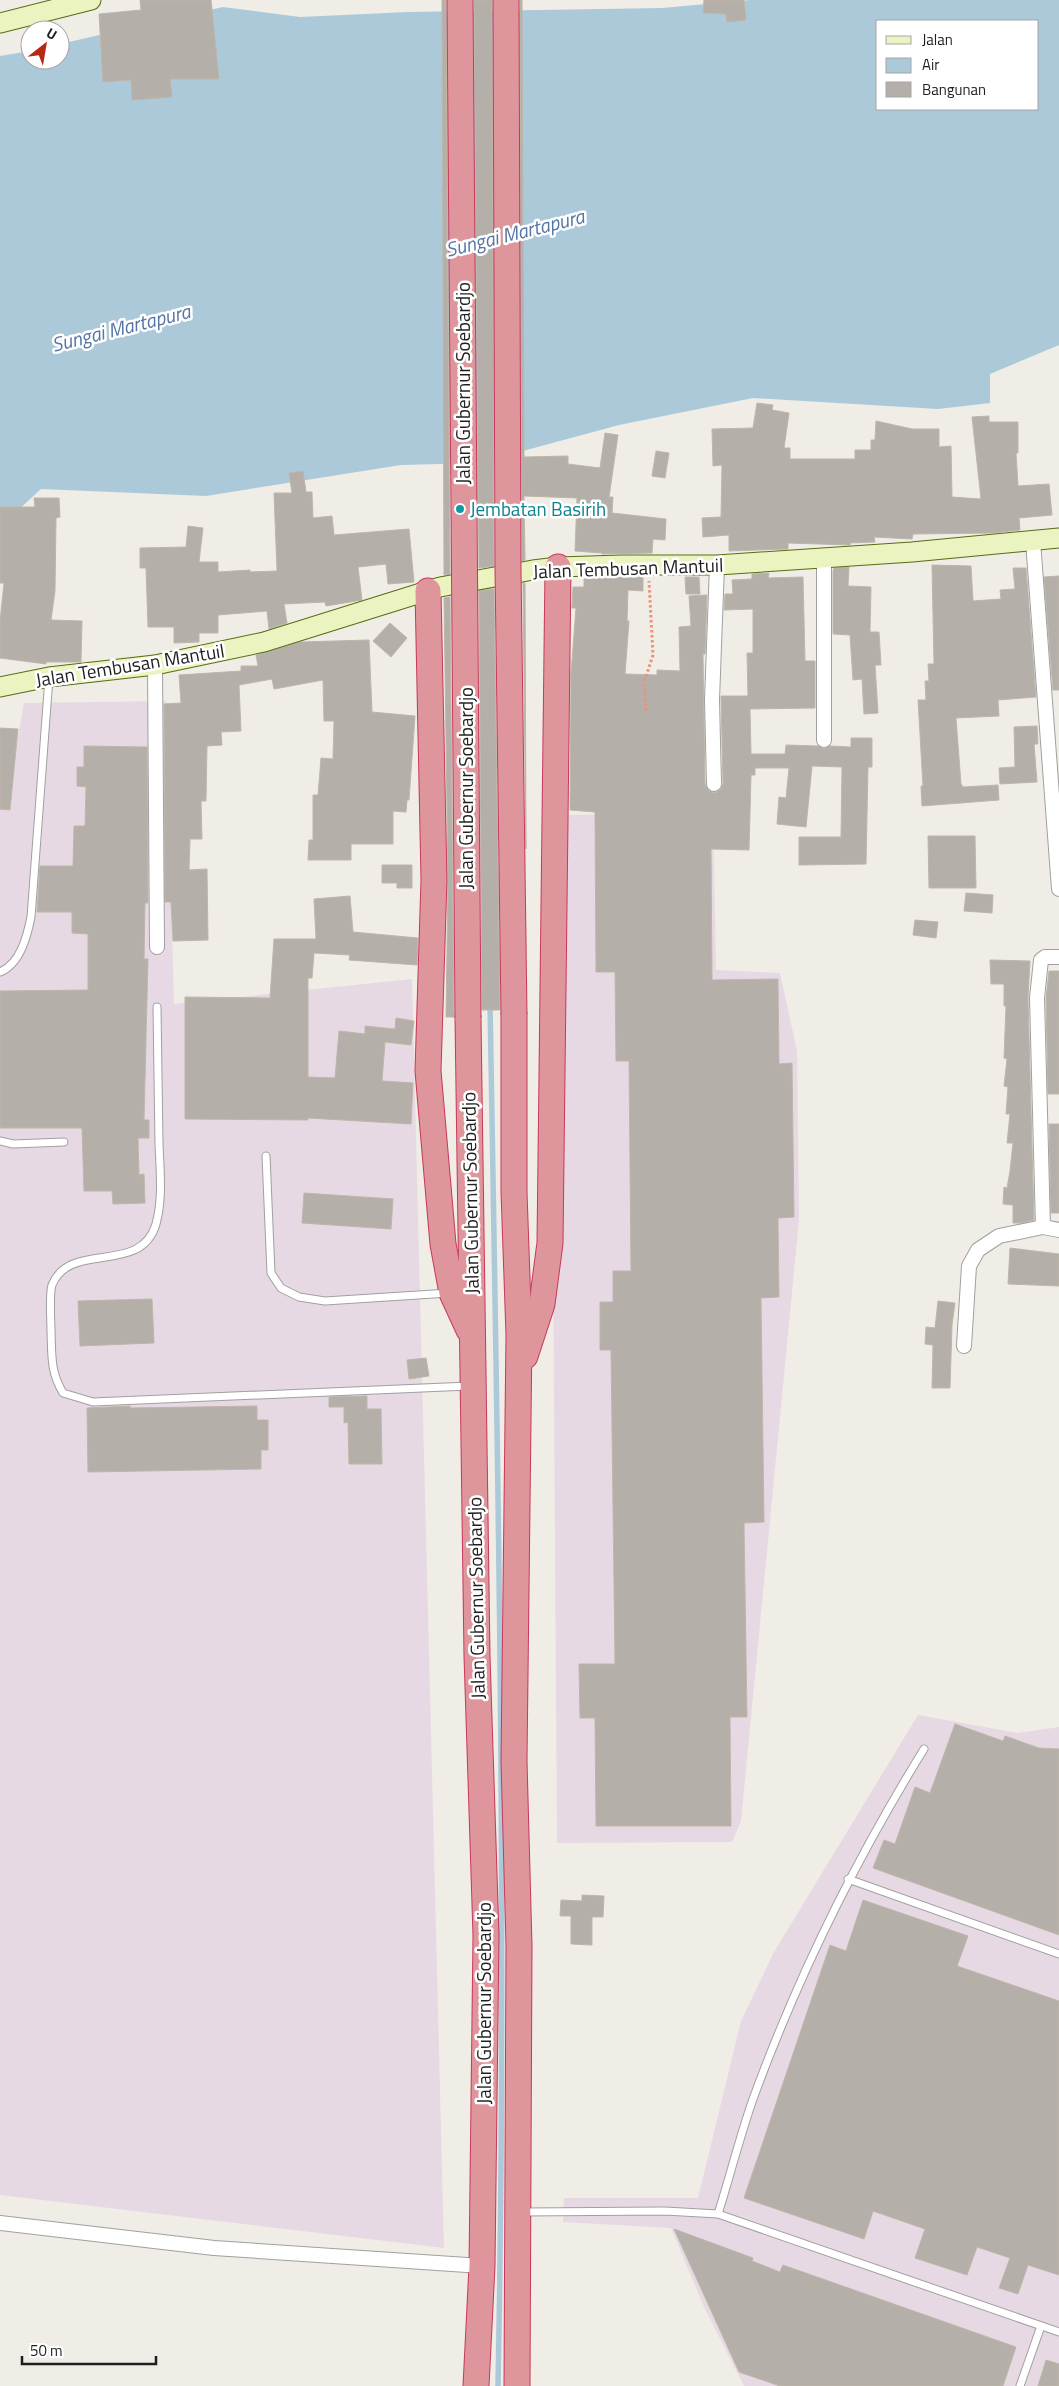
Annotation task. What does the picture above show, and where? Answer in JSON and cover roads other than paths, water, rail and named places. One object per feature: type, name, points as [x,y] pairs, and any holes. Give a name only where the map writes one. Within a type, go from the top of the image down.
[{"type":"highway","name":"Jalan Gubernur Soebardjo","points":[[460,0],[472,1337],[477,1656],[486,1935],[482,2266],[476,2386]]},
{"type":"highway","name":"Jalan Gubernur Soebardjo","points":[[506,0],[508,560],[518,1379],[514,1761],[519,1946],[517,2386]]},
{"type":"highway","points":[[518,1379],[542,1304],[547,1278],[550,1243],[558,567]]},
{"type":"highway","points":[[428,591],[434,880],[428,1072],[443,1244],[452,1293],[472,1337]]},
{"type":"highway","points":[[514,1093],[552,1094]]},
{"type":"street","points":[[0,23],[91,0]]},
{"type":"street","name":"Jalan Tembusan Mantuil","points":[[0,687],[49,677],[155,665],[264,642],[440,587],[558,567],[717,565],[1059,538]]},
{"type":"street","points":[[1032,541],[1059,889]]},
{"type":"street","points":[[824,557],[824,740]]},
{"type":"street","points":[[714,784],[712,700],[717,565]]},
{"type":"street","points":[[155,665],[157,947]]},
{"type":"street","points":[[1043,1227],[1038,998],[1041,960],[1045,957],[1059,957]]},
{"type":"street","points":[[964,1346],[969,1266],[972,1258],[989,1241],[998,1236],[1043,1227],[1059,1230]]},
{"type":"street","points":[[0,2223],[214,2248],[482,2266]]},
{"type":"lane","points":[[0,972],[7,970],[19,954],[28,934],[31,918],[49,677]]},
{"type":"lane","points":[[157,1007],[160,1177],[156,1224],[150,1238],[131,1253],[87,1260],[65,1267],[52,1286],[54,1378],[63,1393],[93,1402],[473,1386]]},
{"type":"lane","points":[[0,1141],[13,1144],[64,1142]]},
{"type":"lane","points":[[266,1156],[270,1273],[281,1288],[299,1297],[325,1301],[452,1293]]},
{"type":"lane","points":[[718,2214],[753,2100],[778,2033],[848,1879],[886,1810],[924,1749]]},
{"type":"lane","points":[[848,1879],[1059,1954]]},
{"type":"lane","points":[[518,2212],[564,2210],[665,2211],[718,2214],[1059,2332]]},
{"type":"lane","points":[[1020,2386],[1041,2326]]},
{"type":"water","name":"Sungai Martapura","points":[[750,0],[1059,0],[1059,345],[990,374],[990,403],[938,409],[753,398],[619,425],[478,463],[401,465],[206,496],[41,489],[0,527],[0,56],[20,53],[20,70],[70,70],[70,42],[223,7],[300,17],[408,12],[662,8]]},
{"type":"waterway","points":[[478,456],[478,497]]},
{"type":"waterway","points":[[490,1003],[502,1867],[501,2213],[498,2386]]},
{"type":"place","name":"Jembatan Basirih","points":[[460,509]]}]
